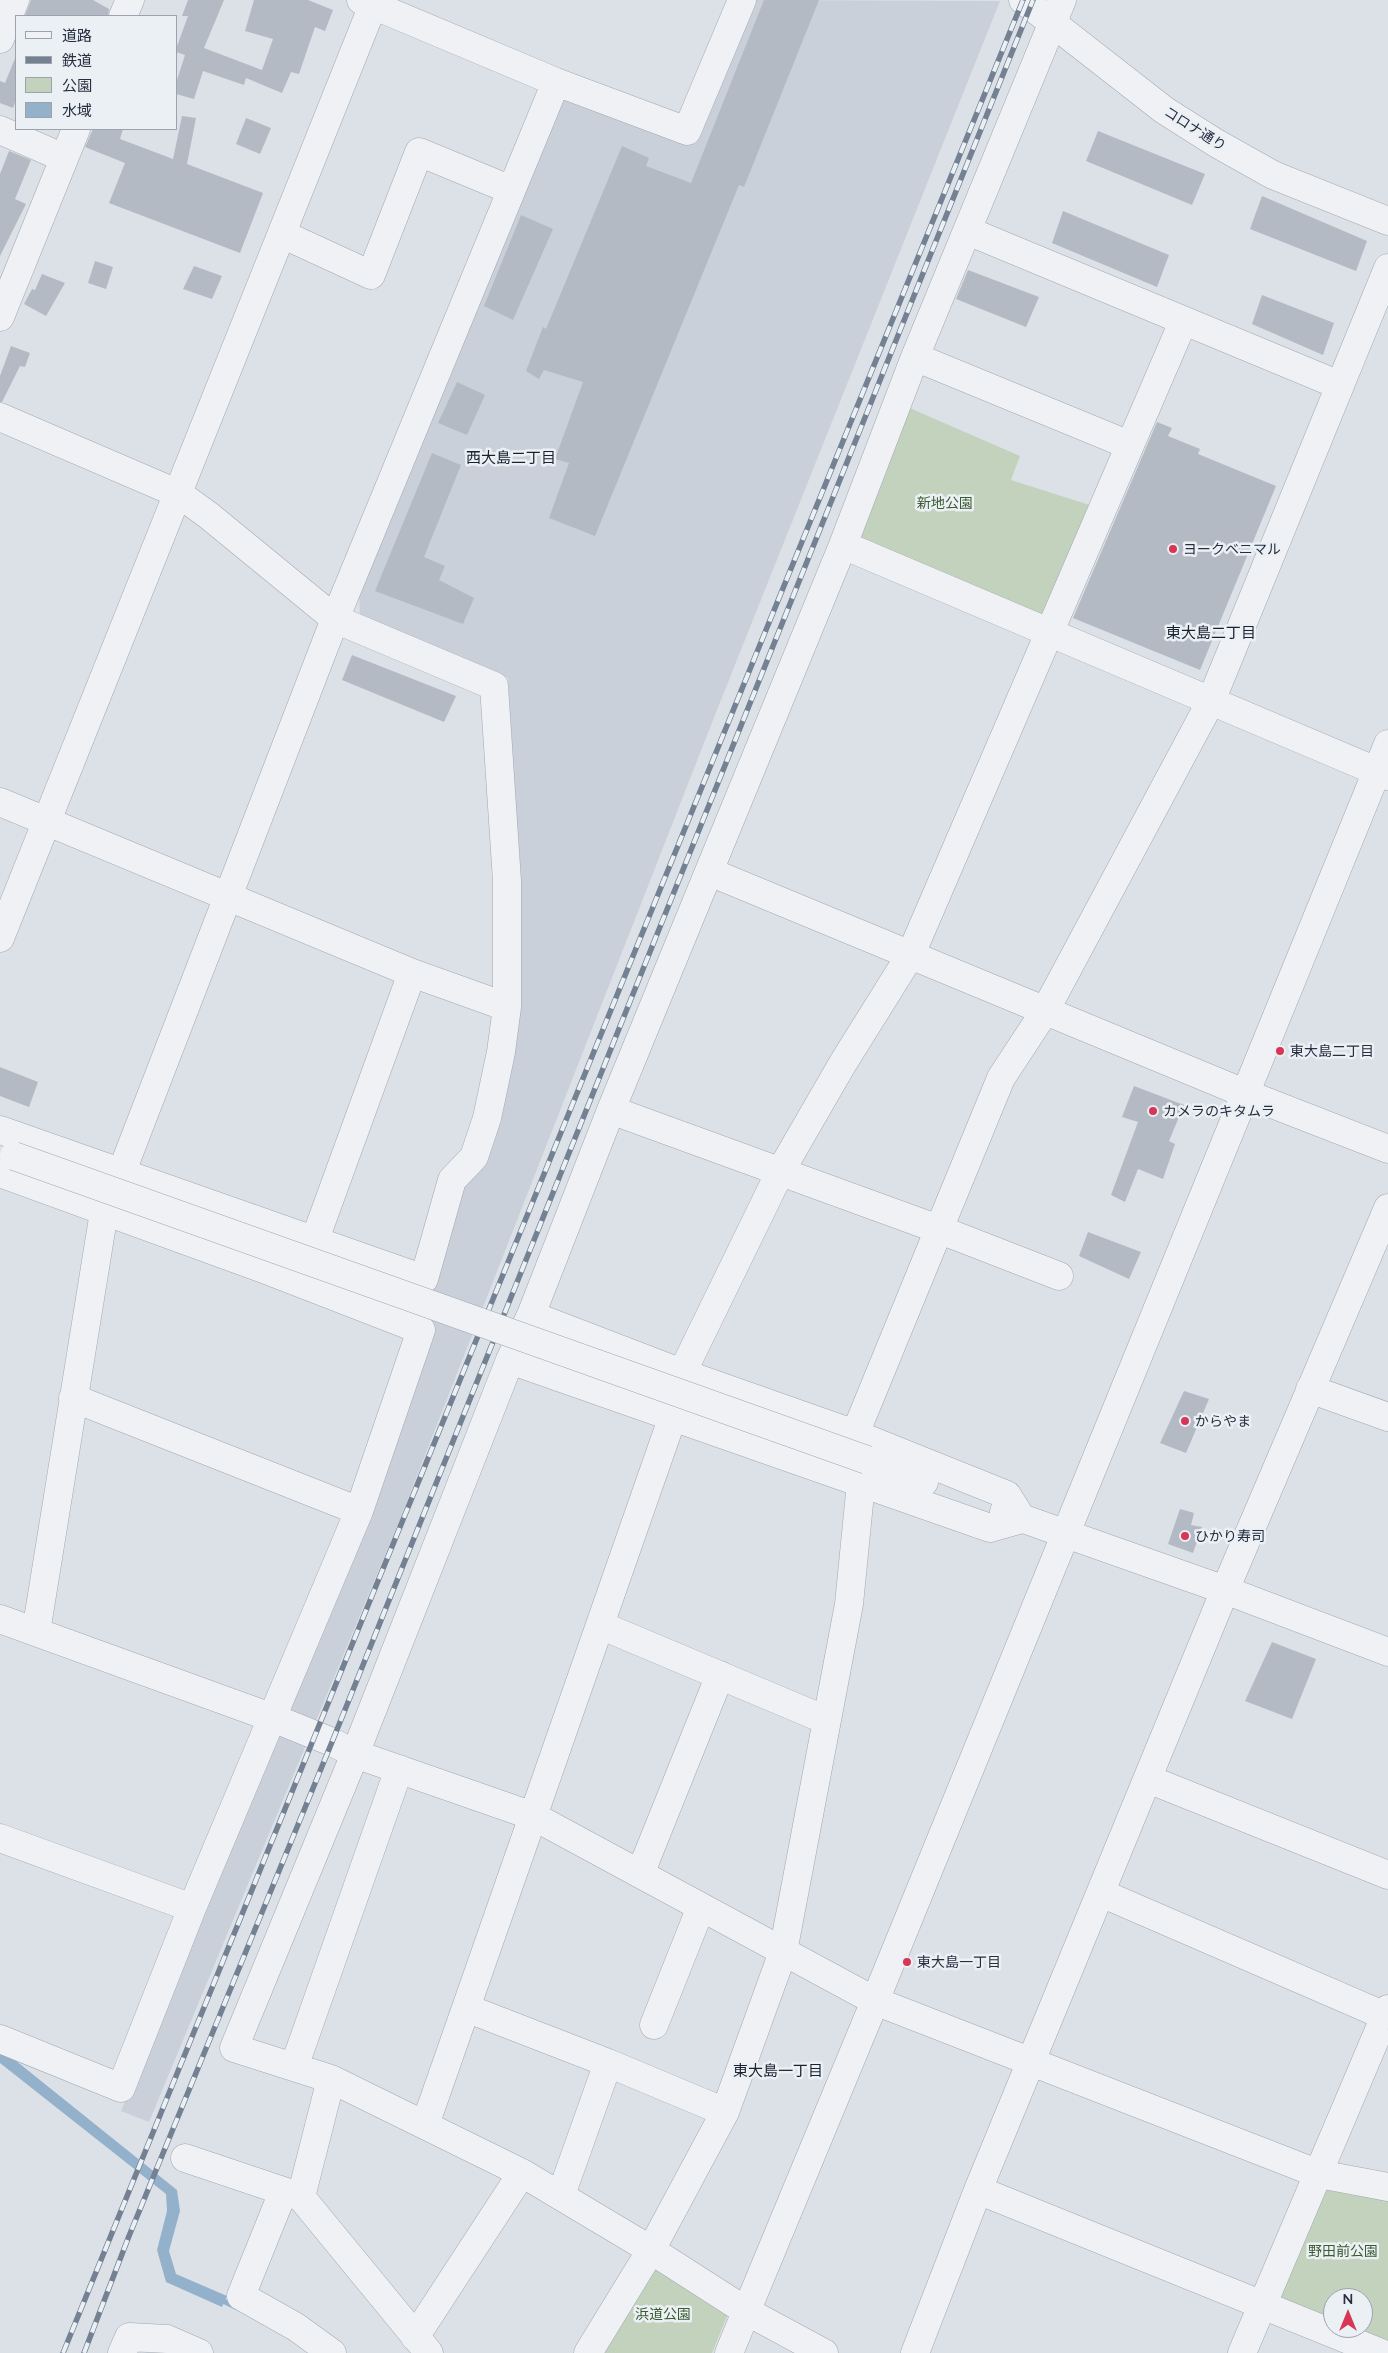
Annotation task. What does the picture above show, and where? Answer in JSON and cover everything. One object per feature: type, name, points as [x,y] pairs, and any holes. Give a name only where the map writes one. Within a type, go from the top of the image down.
[{"type":"street","points":[[0,39],[15,0]]},
{"type":"street","points":[[124,15],[130,0]]},
{"type":"street","points":[[0,938],[282,234],[369,2],[556,82],[687,131],[742,0]]},
{"type":"street","name":"コロナ通り","points":[[1023,0],[1164,110],[1216,143],[1273,175],[1388,221]]},
{"type":"street","points":[[824,2353],[746,2311],[651,2250],[522,2172],[331,2079],[234,2048],[355,1754],[510,1360],[531,1315],[611,1110],[843,545],[915,357],[1062,0]]},
{"type":"street","points":[[122,1171],[334,620],[556,82]]},
{"type":"street","points":[[0,130],[64,158]]},
{"type":"street","points":[[0,317],[8,277],[76,130]]},
{"type":"street","points":[[282,234],[371,276],[418,152],[511,190]]},
{"type":"street","points":[[968,231],[1183,322],[1339,385]]},
{"type":"street","points":[[855,1434],[1001,1078],[1045,1011],[1211,701],[1388,268]]},
{"type":"street","points":[[682,1373],[780,1172],[843,1063],[911,954],[1183,322]]},
{"type":"street","points":[[915,357],[1129,445]]},
{"type":"street","points":[[0,417],[179,494],[208,515],[334,620],[494,686],[507,881],[507,1007],[501,1052],[487,1118],[474,1157],[452,1180],[424,1278],[314,1242],[122,1171],[0,1130]]},
{"type":"street","points":[[843,545],[1382,774]]},
{"type":"street","points":[[729,2353],[875,2002],[1244,1094],[1382,774],[1388,744]]},
{"type":"street","points":[[0,802],[412,973],[507,1007]]},
{"type":"street","points":[[710,872],[1244,1094],[1388,1149]]},
{"type":"street","points":[[314,1242],[412,973]]},
{"type":"street","points":[[611,1110],[938,1229],[1059,1276]]},
{"type":"street","points":[[0,2040],[122,2088],[192,1908],[359,1511],[421,1330],[264,1269],[104,1212],[4,1160]]},
{"type":"street","points":[[4,1160],[864,1472]]},
{"type":"street","points":[[36,1632],[104,1212]]},
{"type":"street","points":[[915,2353],[978,2190],[1032,2064],[1225,1590],[1310,1388],[1386,1219]]},
{"type":"street","points":[[531,1315],[682,1373],[855,1434],[1007,1495],[1022,1519]]},
{"type":"street","points":[[510,1360],[673,1416],[1022,1519],[1225,1590],[1388,1652]]},
{"type":"street","points":[[1310,1388],[1388,1417]]},
{"type":"street","points":[[73,1398],[359,1511]]},
{"type":"street","points":[[425,2125],[673,1416]]},
{"type":"street","points":[[588,2353],[651,2250],[725,2112],[783,1952],[849,1604],[864,1472]]},
{"type":"street","points":[[0,1619],[273,1718],[332,1742],[355,1754],[533,1816],[875,2002],[1318,2174],[1388,2187]]},
{"type":"street","points":[[600,1625],[826,1720]]},
{"type":"street","points":[[640,1874],[720,1675]]},
{"type":"street","points":[[294,2067],[398,1769]]},
{"type":"street","points":[[1148,1779],[1388,1875]]},
{"type":"street","points":[[0,1838],[192,1908]]},
{"type":"street","points":[[1101,1893],[1386,2013],[1242,2353]]},
{"type":"street","points":[[654,2025],[701,1907]]},
{"type":"street","points":[[466,2008],[608,2063],[725,2112]]},
{"type":"street","points":[[561,2195],[608,2063]]},
{"type":"street","points":[[331,2079],[292,2195],[241,2296],[296,2327],[332,2353]]},
{"type":"street","points":[[185,2158],[292,2195],[422,2345],[522,2172]]},
{"type":"street","points":[[978,2190],[1262,2304],[1345,2346],[1381,2353]]},
{"type":"street","points":[[122,2353],[129,2336],[168,2339],[199,2353]]},
{"type":"shaded area","points":[[750,0],[1000,1],[715,715],[400,1519],[149,2122],[121,2111],[371,1509],[432,1331],[434,1268],[460,1183],[482,1166],[518,846],[508,678],[360,617],[359,592],[557,97],[688,145]]},
{"type":"green space","name":"新地公園","points":[[905,406],[1020,456],[1011,480],[1096,507],[1047,612],[1031,616],[859,542]]},
{"type":"green space","name":"野田前公園","points":[[1324,2186],[1388,2199],[1388,2348],[1365,2338],[1373,2338],[1373,2288],[1323,2288],[1323,2320],[1272,2298]]},
{"type":"green space","name":"浜道公園","points":[[651,2261],[730,2309],[712,2353],[594,2353]]},
{"type":"water","points":[[0,2048],[177,2190],[180,2211],[169,2251],[176,2274],[227,2296],[222,2307],[166,2282],[157,2250],[167,2211],[166,2194],[0,2063]]},
{"type":"building","points":[[31,0],[93,0],[109,9],[108,15],[25,15]]},
{"type":"building","points":[[188,0],[224,0],[204,48],[262,70],[273,39],[245,31],[254,0],[308,0],[333,10],[325,31],[315,27],[299,74],[291,72],[282,93],[246,78],[244,85],[203,71],[194,99],[178,95],[178,77],[185,55],[178,53],[178,44],[188,16],[182,16]]},
{"type":"building","points":[[764,0],[819,0],[744,187],[739,185],[595,536],[549,518],[569,463],[555,459],[583,382],[544,370],[539,379],[526,371],[543,327],[546,329],[622,146],[649,158],[646,166],[691,183]]},
{"type":"building","points":[[15,58],[15,102],[13,108],[0,103],[0,81],[5,83]]},
{"type":"building","points":[[182,116],[196,118],[187,164],[263,193],[240,253],[109,203],[125,163],[85,147],[93,130],[123,130],[120,139],[173,159]]},
{"type":"building","points":[[246,118],[271,128],[260,154],[236,144]]},
{"type":"building","points":[[1098,131],[1205,174],[1192,205],[1086,161]]},
{"type":"building","points":[[9,151],[31,160],[15,199],[26,204],[0,256],[0,174]]},
{"type":"building","points":[[1262,196],[1367,241],[1356,271],[1250,229]]},
{"type":"building","points":[[1063,211],[1169,255],[1157,287],[1052,243]]},
{"type":"building","points":[[521,215],[553,229],[513,320],[484,306]]},
{"type":"building","points":[[95,261],[113,267],[106,289],[88,283]]},
{"type":"building","points":[[194,266],[222,276],[212,299],[183,289]]},
{"type":"building","points":[[968,270],[1039,297],[1026,327],[956,299]]},
{"type":"building","points":[[42,274],[65,283],[46,316],[24,304],[32,289],[35,290]]},
{"type":"building","points":[[1262,295],[1334,323],[1323,355],[1252,324]]},
{"type":"building","points":[[11,346],[30,353],[25,367],[20,366],[2,402],[0,402],[0,376]]},
{"type":"building","points":[[457,382],[485,395],[467,435],[438,423]]},
{"type":"building","name":"ヨークベニマル","points":[[1157,422],[1172,428],[1168,436],[1200,449],[1198,454],[1276,486],[1200,670],[1073,618]]},
{"type":"building","points":[[432,453],[461,465],[424,557],[445,566],[439,580],[474,598],[463,624],[375,591]]},
{"type":"building","points":[[352,655],[456,696],[444,722],[342,680]]},
{"type":"building","points":[[0,1067],[38,1082],[29,1107],[0,1096]]},
{"type":"building","points":[[1134,1086],[1184,1105],[1169,1141],[1175,1144],[1163,1179],[1138,1169],[1125,1202],[1111,1195],[1138,1122],[1122,1117]]},
{"type":"building","points":[[1088,1232],[1141,1252],[1129,1279],[1079,1256]]},
{"type":"building","name":"からやま","points":[[1184,1391],[1209,1399],[1186,1453],[1160,1443]]},
{"type":"building","name":"ひかり寿司","points":[[1180,1509],[1194,1513],[1191,1525],[1202,1527],[1193,1553],[1168,1544]]},
{"type":"building","points":[[1272,1642],[1316,1659],[1292,1719],[1245,1701]]},
{"type":"waterway","points":[[217,2298],[236,2307]]},
{"type":"railway","points":[[63,2353],[1023,0]]},
{"type":"railway","points":[[84,2353],[129,2236],[332,1742],[1033,0]]},
{"type":"place","name":"ヨークベニマル","points":[[1173,549]]},
{"type":"place","name":"東大島二丁目","points":[[1280,1051]]},
{"type":"place","name":"カメラのキタムラ","points":[[1153,1111]]},
{"type":"place","name":"からやま","points":[[1185,1421]]},
{"type":"place","name":"ひかり寿司","points":[[1185,1536]]},
{"type":"place","name":"東大島一丁目","points":[[907,1962]]},
{"type":"district","name":"西大島二丁目","points":[[511,458]]},
{"type":"district","name":"東大島二丁目","points":[[1211,633]]},
{"type":"district","name":"東大島一丁目","points":[[778,2071]]}]
